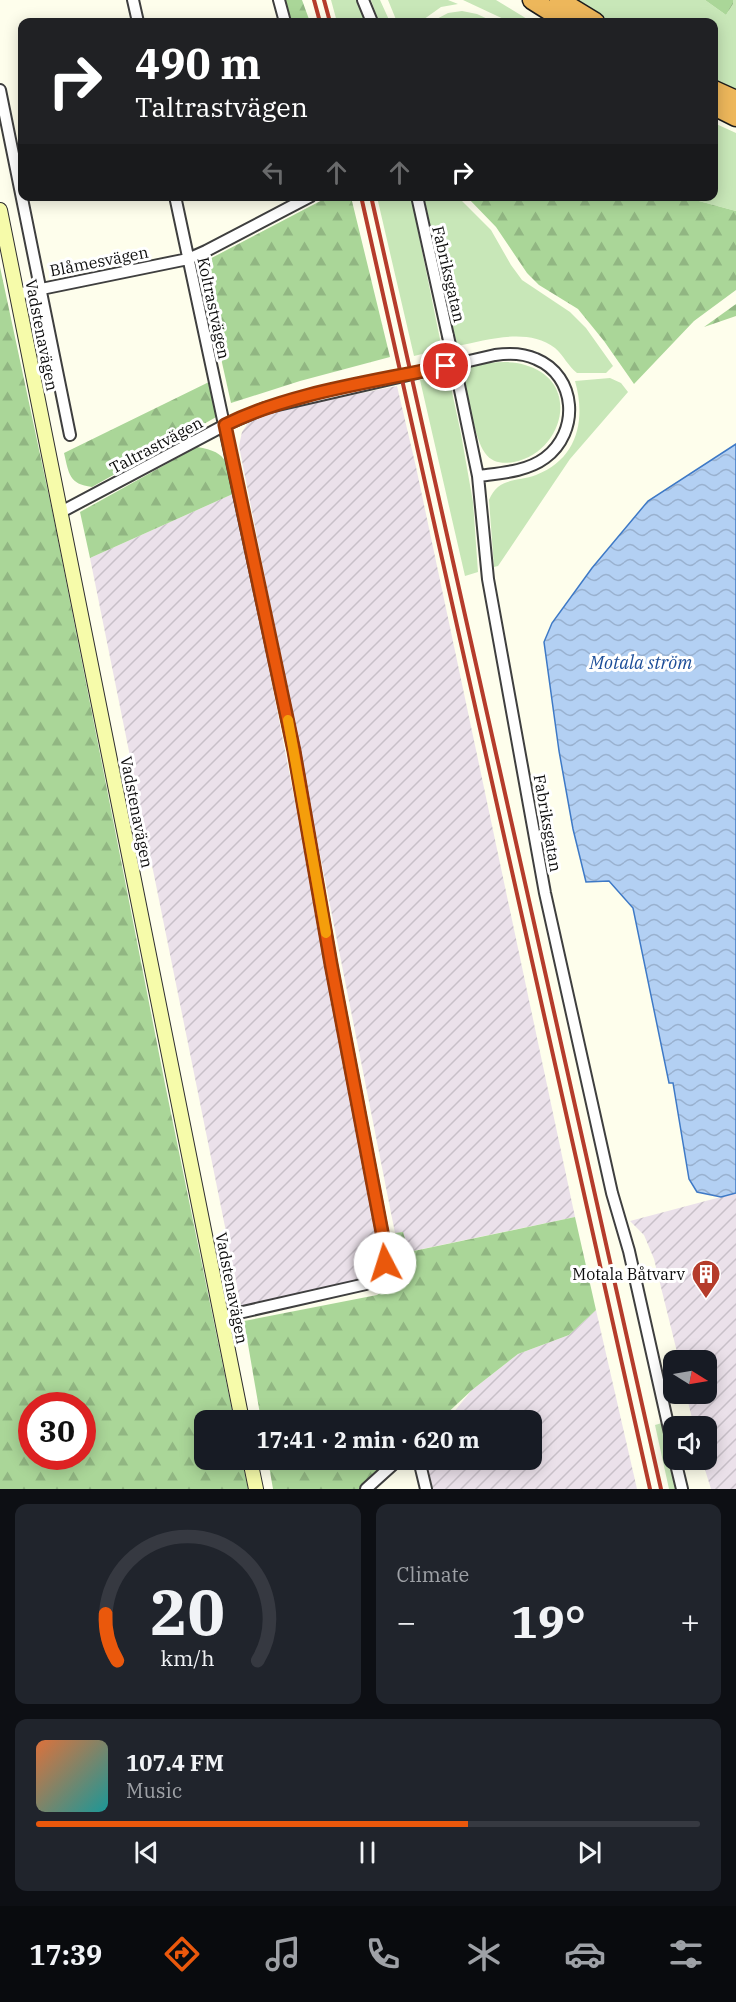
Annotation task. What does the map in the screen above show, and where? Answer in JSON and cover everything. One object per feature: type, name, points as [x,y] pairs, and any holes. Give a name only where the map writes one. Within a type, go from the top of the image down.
[{"type":"highway","points":[[532,0],[561,18]]},
{"type":"highway","points":[[559,0],[588,18]]},
{"type":"highway","points":[[718,92],[736,100]]},
{"type":"highway","points":[[718,108],[736,117]]},
{"type":"main road","name":"Vadstenavägen","points":[[0,210],[240,1410]]},
{"type":"main road","points":[[252,1470],[256,1489]]},
{"type":"street","points":[[133,0],[137,18]]},
{"type":"street","points":[[279,0],[284,18]]},
{"type":"street","points":[[363,0],[370,18]]},
{"type":"street","name":"Vadstenavägen","points":[[0,90],[18,179]]},
{"type":"street","name":"Vadstenavägen","points":[[22,201],[70,435]]},
{"type":"street","name":"Koltrastvägen","points":[[176,201],[294,751],[331,964],[386,1253],[382,1272],[366,1284],[221,1317]]},
{"type":"street","name":"Blåmesvägen","points":[[17,294],[188,259],[302,201]]},
{"type":"street","name":"Fabriksgatan","points":[[418,201],[478,477],[488,579],[545,893],[612,1193],[629,1251],[666,1416]]},
{"type":"street","name":"Taltrastvägen","points":[[61,512],[245,415],[287,401],[495,355],[523,355],[536,359],[555,371],[566,388],[570,403],[567,430],[552,452],[534,464],[522,469],[478,477]]},
{"type":"street","points":[[366,1489],[387,1470]]},
{"type":"street","points":[[421,1470],[426,1489]]},
{"type":"street","points":[[677,1470],[682,1489]]},
{"type":"shaded area","points":[[397,386],[575,1217],[408,1252],[403,1232],[395,1233],[239,446],[242,432],[248,423],[260,416]]},
{"type":"shaded area","points":[[235,493],[378,1230],[379,1257],[375,1272],[366,1279],[241,1306],[90,558]]},
{"type":"shaded area","points":[[736,1193],[736,1489],[711,1489],[705,1470],[717,1470],[717,1416],[692,1416],[688,1404],[717,1404],[717,1350],[677,1350],[654,1259],[644,1235],[630,1221]]},
{"type":"shaded area","points":[[596,1310],[637,1489],[433,1489],[428,1470],[542,1470],[542,1410],[455,1410],[472,1390],[518,1354],[569,1335]]},
{"type":"green space","points":[[285,0],[302,0],[309,18],[289,18]]},
{"type":"green space","points":[[331,0],[357,0],[364,18],[336,18]]},
{"type":"green space","points":[[371,0],[380,0],[388,18],[378,18]]},
{"type":"green space","points":[[388,0],[448,0],[458,4],[441,7],[426,18],[395,18]]},
{"type":"green space","points":[[463,0],[496,0],[525,18],[501,18]]},
{"type":"green space","points":[[575,0],[705,0],[726,15],[733,0],[736,0],[736,91],[718,82],[718,18],[604,18]]},
{"type":"green space","points":[[705,0],[733,0],[733,4],[726,15]]},
{"type":"green space","points":[[462,11],[486,18],[439,18],[448,13]]},
{"type":"green space","points":[[718,125],[736,133],[736,211],[699,201],[718,201]]},
{"type":"green space","points":[[320,201],[352,201],[390,357],[300,381],[231,403],[200,264]]},
{"type":"green space","points":[[378,201],[412,201],[442,349],[414,356]]},
{"type":"green space","points":[[425,201],[462,201],[491,230],[522,280],[570,312],[586,328],[613,366],[606,373],[577,373],[555,348],[532,338],[494,338],[457,346]]},
{"type":"green space","points":[[471,201],[699,201],[736,211],[736,290],[694,321],[634,384],[578,309],[539,285],[527,273],[496,227]]},
{"type":"green space","points":[[0,267],[53,515],[232,1410],[194,1410],[194,1470],[244,1470],[248,1489],[0,1489]]},
{"type":"green space","points":[[736,304],[736,316],[704,327]]},
{"type":"green space","points":[[489,363],[516,363],[543,373],[554,386],[560,400],[560,416],[545,445],[531,456],[514,462],[498,462],[491,459],[481,446],[474,425],[463,369]]},
{"type":"green space","points":[[448,373],[473,502],[478,572],[465,576],[420,380]]},
{"type":"green space","points":[[610,378],[621,383],[628,392],[570,459],[498,566],[494,567],[489,500],[493,493],[497,487],[509,481],[536,475],[561,459],[570,448],[579,423],[575,381]]},
{"type":"green space","points":[[211,381],[218,416],[92,487],[84,486],[71,477],[64,453]]},
{"type":"green space","points":[[197,447],[216,452],[221,456],[228,467],[235,493],[90,558],[80,512]]},
{"type":"green space","points":[[575,1217],[596,1310],[569,1335],[518,1354],[451,1410],[259,1410],[244,1321],[377,1295],[391,1286],[396,1256],[395,1233],[403,1232],[409,1252]]},
{"type":"green space","points":[[662,1423],[663,1427],[663,1462],[655,1425]]},
{"type":"green space","points":[[270,1470],[385,1470],[362,1489],[273,1489]]},
{"type":"green space","points":[[665,1470],[673,1470],[677,1489],[669,1489]]},
{"type":"water","name":"Motala ström","points":[[736,444],[736,1193],[721,1197],[697,1192],[689,1179],[673,1083],[669,1083],[633,908],[609,881],[586,882],[573,829],[559,751],[544,642],[552,623],[592,568],[648,501]]},
{"type":"railway","points":[[314,0],[319,18]]},
{"type":"railway","points":[[324,0],[329,18]]},
{"type":"railway","points":[[362,201],[650,1489]]},
{"type":"railway","points":[[372,201],[661,1489]]},
{"type":"slow traffic","points":[[288,720],[326,933]]},
{"type":"place","name":"Motala Båtvarv","points":[[706,1300]]},
{"type":"route","points":[[385,1263],[386,1253],[331,964],[294,751],[225,425],[245,415],[287,401],[446,366]]}]
